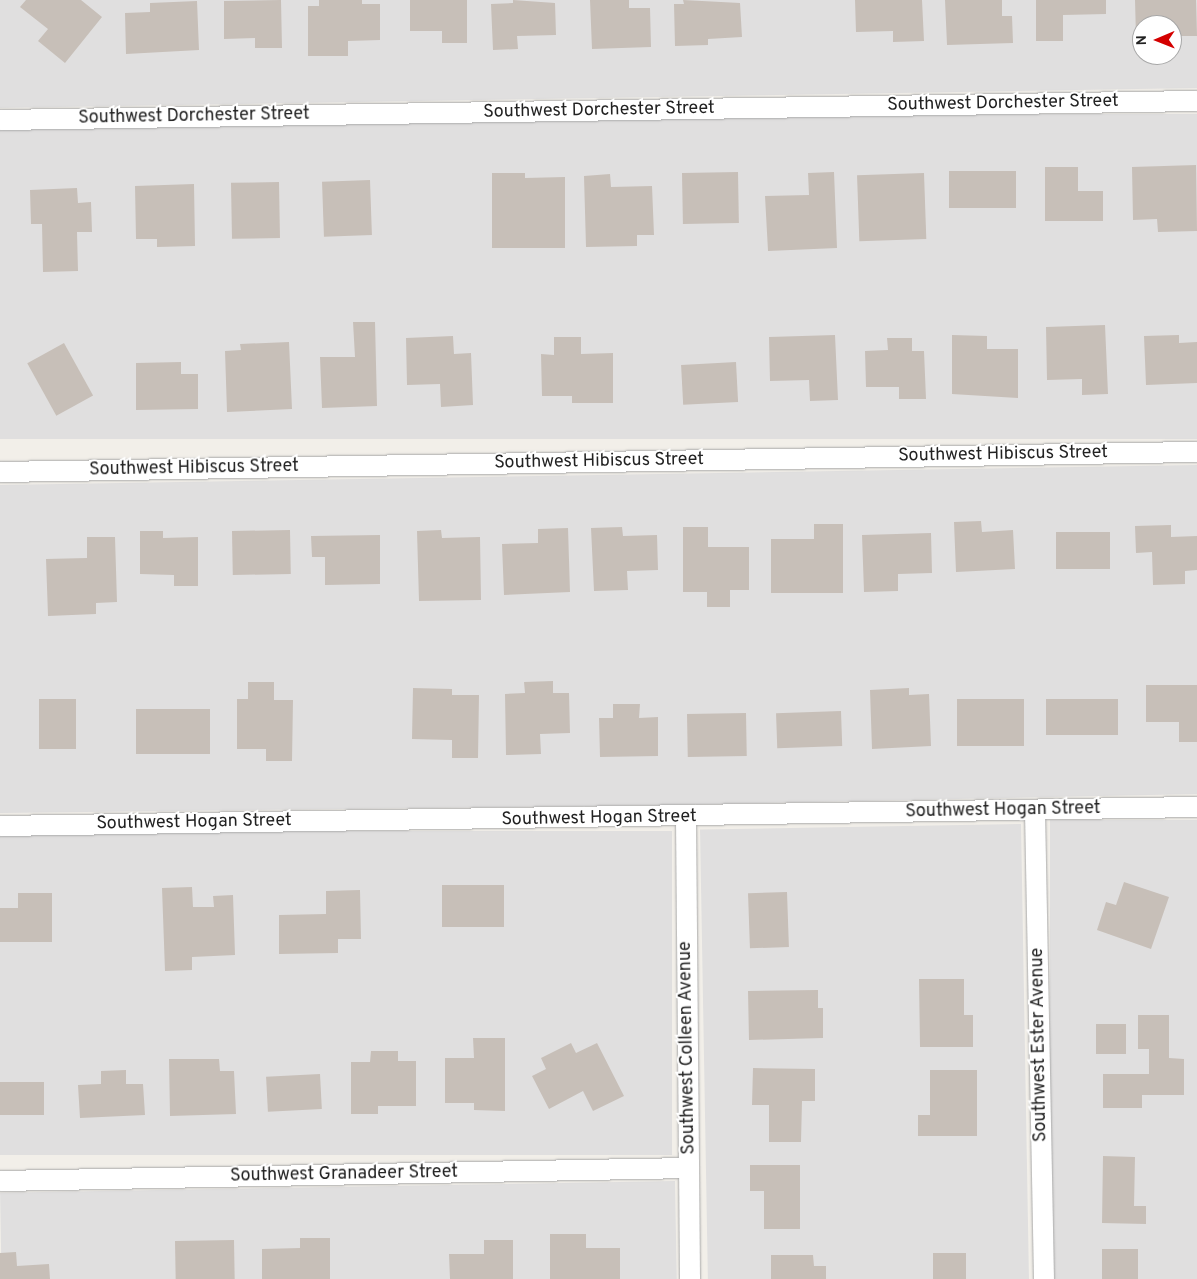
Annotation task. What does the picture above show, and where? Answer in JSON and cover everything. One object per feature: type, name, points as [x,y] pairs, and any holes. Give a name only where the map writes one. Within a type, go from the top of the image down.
[{"type":"street","name":"Southwest Dorchester Street","points":[[0,120],[1197,101]]},
{"type":"street","name":"Southwest Hibiscus Street","points":[[0,472],[1197,452]]},
{"type":"street","name":"Southwest Hogan Street","points":[[0,826],[686,818],[1197,807]]},
{"type":"street","name":"Southwest Ester Avenue","points":[[1035,811],[1044,1279]]},
{"type":"street","name":"Southwest Colleen Avenue","points":[[686,818],[690,1279]]},
{"type":"street","name":"Southwest Granadeer Street","points":[[0,1181],[689,1168]]},
{"type":"shaded area","points":[[0,0],[1197,0],[1197,88],[0,108]]},
{"type":"shaded area","points":[[0,114],[1197,114],[1197,439],[0,439]]},
{"type":"shaded area","points":[[1197,465],[1197,794],[671,805],[0,813],[0,485]]},
{"type":"shaded area","points":[[1050,820],[1197,820],[1197,1279],[1050,1279]]},
{"type":"shaded area","points":[[1021,824],[1029,1279],[708,1279],[700,830]]},
{"type":"shaded area","points":[[0,831],[672,831],[672,1155],[0,1155]]},
{"type":"shaded area","points":[[675,1181],[677,1279],[2,1279],[0,1193]]},
{"type":"building","points":[[26,0],[81,0],[102,17],[65,63],[38,41],[48,29],[20,7]]},
{"type":"building","points":[[281,0],[282,48],[255,48],[255,38],[224,39],[224,1]]},
{"type":"building","points":[[319,0],[362,0],[362,4],[380,4],[380,40],[348,41],[348,56],[308,56],[308,6],[319,6]]},
{"type":"building","points":[[410,0],[467,0],[467,43],[442,43],[442,31],[410,31]]},
{"type":"building","points":[[513,0],[555,3],[556,35],[517,36],[518,49],[493,50],[491,4],[513,3]]},
{"type":"building","points":[[590,0],[629,0],[629,8],[650,8],[651,47],[592,49]]},
{"type":"building","points":[[683,0],[740,3],[742,37],[708,39],[708,45],[675,46],[674,4],[684,4]]},
{"type":"building","points":[[855,0],[922,0],[924,41],[893,42],[893,31],[856,32]]},
{"type":"building","points":[[945,0],[1002,0],[1002,16],[1012,16],[1013,43],[947,45]]},
{"type":"building","points":[[1036,0],[1106,0],[1106,14],[1063,15],[1063,41],[1036,41]]},
{"type":"building","points":[[1135,0],[1196,0],[1197,36],[1182,36],[1182,15],[1135,15]]},
{"type":"building","points":[[197,1],[199,50],[126,54],[125,13],[150,12],[150,3]]},
{"type":"building","points":[[1196,165],[1197,231],[1158,232],[1157,219],[1133,220],[1132,167]]},
{"type":"building","points":[[1045,167],[1078,167],[1078,191],[1103,191],[1103,221],[1045,221]]},
{"type":"building","points":[[949,171],[1016,171],[1016,208],[949,208]]},
{"type":"building","points":[[738,172],[739,223],[683,224],[682,173]]},
{"type":"building","points":[[834,172],[837,248],[768,251],[765,196],[809,195],[808,173]]},
{"type":"building","points":[[492,173],[525,173],[525,178],[565,177],[565,248],[492,248]]},
{"type":"building","points":[[924,173],[926,239],[859,241],[857,175]]},
{"type":"building","points":[[610,174],[611,187],[652,186],[654,235],[637,235],[637,246],[586,247],[584,176]]},
{"type":"building","points":[[370,180],[372,235],[324,237],[322,182]]},
{"type":"building","points":[[279,182],[280,238],[232,239],[231,183]]},
{"type":"building","points":[[194,184],[195,246],[157,247],[157,239],[136,239],[135,186]]},
{"type":"building","points":[[77,188],[78,203],[91,202],[92,232],[77,232],[78,271],[43,272],[42,224],[31,224],[30,190]]},
{"type":"building","points":[[353,322],[375,322],[377,406],[322,408],[320,357],[355,357]]},
{"type":"building","points":[[1105,325],[1108,394],[1082,395],[1082,379],[1047,380],[1046,327]]},
{"type":"building","points":[[835,335],[838,400],[810,401],[809,380],[770,381],[769,337]]},
{"type":"building","points":[[952,335],[987,336],[987,349],[1018,349],[1018,398],[952,394]]},
{"type":"building","points":[[1179,335],[1179,343],[1197,342],[1197,383],[1146,385],[1144,336]]},
{"type":"building","points":[[453,336],[454,354],[471,353],[473,405],[441,407],[440,384],[407,385],[406,338]]},
{"type":"building","points":[[554,337],[581,337],[581,354],[613,353],[613,403],[572,403],[572,396],[542,396],[541,354],[554,355]]},
{"type":"building","points":[[887,338],[912,338],[912,351],[924,351],[926,399],[899,399],[899,387],[866,387],[865,351],[888,350]]},
{"type":"building","points":[[289,342],[292,409],[227,412],[225,351],[241,350],[240,344]]},
{"type":"building","points":[[64,343],[93,395],[56,416],[27,363]]},
{"type":"building","points":[[181,362],[181,374],[198,374],[198,409],[136,410],[136,363]]},
{"type":"building","points":[[736,362],[738,402],[683,405],[681,365]]},
{"type":"building","points":[[981,521],[982,532],[1013,530],[1015,569],[956,572],[954,522]]},
{"type":"building","points":[[814,524],[843,524],[843,593],[771,593],[771,539],[814,539]]},
{"type":"building","points":[[1171,525],[1171,537],[1197,536],[1197,570],[1185,571],[1185,584],[1153,585],[1152,552],[1136,553],[1135,526]]},
{"type":"building","points":[[622,527],[623,536],[657,535],[658,570],[627,571],[628,590],[594,591],[591,528]]},
{"type":"building","points":[[683,527],[708,527],[708,547],[749,547],[749,590],[730,590],[730,607],[707,607],[707,592],[683,592]]},
{"type":"building","points":[[568,528],[570,592],[504,595],[502,544],[538,543],[538,529]]},
{"type":"building","points":[[290,530],[291,574],[233,575],[232,531]]},
{"type":"building","points":[[441,530],[442,538],[480,537],[481,600],[419,601],[417,531]]},
{"type":"building","points":[[140,531],[163,531],[163,538],[198,537],[198,586],[174,586],[174,575],[140,574]]},
{"type":"building","points":[[1056,532],[1110,532],[1110,569],[1056,569]]},
{"type":"building","points":[[931,533],[932,573],[898,574],[898,591],[864,592],[862,535]]},
{"type":"building","points":[[380,535],[380,584],[325,585],[325,557],[312,557],[311,536]]},
{"type":"building","points":[[87,537],[115,537],[117,602],[96,603],[96,614],[48,616],[46,559],[87,558]]},
{"type":"building","points":[[553,681],[553,693],[569,693],[570,733],[540,734],[541,754],[506,755],[505,694],[525,693],[524,682]]},
{"type":"building","points":[[248,682],[274,682],[274,700],[293,700],[292,761],[266,761],[266,749],[237,749],[237,699],[248,699]]},
{"type":"building","points":[[1146,685],[1197,685],[1197,742],[1179,742],[1179,722],[1146,722]]},
{"type":"building","points":[[413,688],[452,689],[452,695],[479,695],[478,758],[452,758],[452,740],[412,739]]},
{"type":"building","points":[[909,688],[909,695],[929,694],[931,746],[872,749],[870,690]]},
{"type":"building","points":[[39,699],[76,699],[76,749],[39,749]]},
{"type":"building","points":[[957,699],[1024,699],[1024,746],[957,746]]},
{"type":"building","points":[[1046,699],[1118,699],[1118,735],[1046,735]]},
{"type":"building","points":[[613,704],[640,704],[639,718],[658,717],[658,756],[600,757],[599,718],[613,718]]},
{"type":"building","points":[[136,709],[210,709],[210,754],[136,754]]},
{"type":"building","points":[[841,711],[842,746],[777,748],[776,713]]},
{"type":"building","points":[[746,713],[747,756],[688,757],[687,714]]},
{"type":"building","points":[[1124,882],[1169,897],[1151,949],[1097,930],[1106,902],[1116,905]]},
{"type":"building","points":[[442,885],[504,885],[504,927],[442,927]]},
{"type":"building","points":[[192,887],[193,907],[214,907],[213,896],[233,895],[235,955],[192,957],[192,970],[165,971],[162,888]]},
{"type":"building","points":[[360,890],[361,939],[338,939],[338,953],[279,954],[279,915],[326,914],[326,891]]},
{"type":"building","points":[[787,892],[789,947],[750,948],[748,893]]},
{"type":"building","points":[[18,893],[52,893],[52,942],[0,942],[0,908],[18,908]]},
{"type":"building","points":[[919,979],[964,979],[964,1015],[973,1015],[973,1047],[920,1047]]},
{"type":"building","points":[[818,990],[818,1008],[823,1008],[823,1038],[749,1040],[748,991]]},
{"type":"building","points":[[1138,1015],[1169,1015],[1169,1058],[1184,1059],[1184,1095],[1142,1095],[1142,1108],[1103,1108],[1103,1074],[1149,1074],[1149,1049],[1138,1049]]},
{"type":"building","points":[[1096,1024],[1126,1024],[1126,1054],[1096,1054]]},
{"type":"building","points":[[473,1038],[505,1038],[505,1111],[474,1110],[474,1103],[445,1103],[445,1058],[474,1058]]},
{"type":"building","points":[[571,1043],[576,1053],[597,1043],[624,1096],[593,1111],[583,1091],[549,1109],[532,1076],[546,1069],[541,1058]]},
{"type":"building","points":[[371,1051],[398,1051],[398,1061],[416,1061],[416,1106],[378,1106],[378,1114],[351,1114],[351,1062],[370,1062]]},
{"type":"building","points":[[169,1059],[219,1059],[220,1071],[234,1071],[236,1114],[170,1116]]},
{"type":"building","points":[[753,1068],[815,1069],[815,1101],[802,1101],[801,1142],[769,1142],[769,1105],[752,1105]]},
{"type":"building","points":[[126,1070],[126,1084],[143,1084],[145,1115],[80,1118],[78,1085],[101,1084],[101,1071]]},
{"type":"building","points":[[930,1070],[977,1070],[977,1136],[918,1136],[918,1115],[930,1115]]},
{"type":"building","points":[[320,1074],[322,1109],[268,1112],[266,1077]]},
{"type":"building","points":[[0,1082],[44,1082],[44,1115],[0,1115]]},
{"type":"building","points":[[1103,1156],[1135,1157],[1134,1206],[1146,1206],[1146,1224],[1102,1223]]},
{"type":"building","points":[[750,1165],[800,1165],[800,1229],[764,1229],[764,1191],[750,1191]]},
{"type":"building","points":[[550,1234],[586,1234],[586,1248],[620,1248],[620,1279],[550,1279]]},
{"type":"building","points":[[300,1238],[330,1238],[330,1279],[262,1279],[262,1249],[300,1248]]},
{"type":"building","points":[[234,1240],[235,1279],[176,1279],[175,1241]]},
{"type":"building","points":[[484,1240],[513,1240],[513,1279],[450,1279],[449,1254],[484,1254]]},
{"type":"building","points":[[1102,1249],[1138,1249],[1138,1279],[1102,1279]]},
{"type":"building","points":[[16,1252],[17,1266],[49,1264],[50,1279],[0,1279],[0,1253]]},
{"type":"building","points":[[933,1253],[966,1253],[966,1279],[933,1279]]},
{"type":"building","points":[[771,1255],[813,1255],[814,1266],[826,1266],[826,1279],[771,1279]]}]
